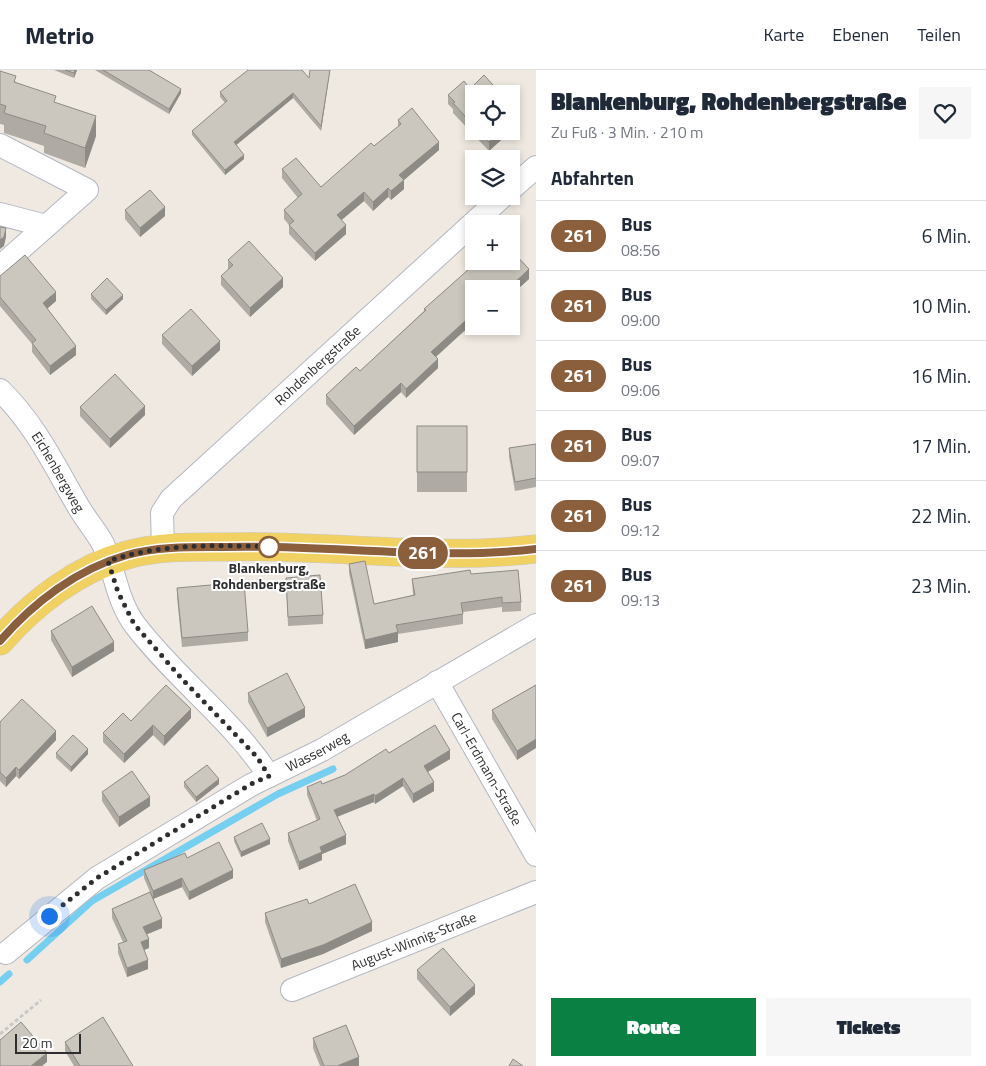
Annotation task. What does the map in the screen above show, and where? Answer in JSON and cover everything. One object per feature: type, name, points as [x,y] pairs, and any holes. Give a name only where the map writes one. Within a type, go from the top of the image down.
[{"type":"main road","points":[[0,642],[27,614],[57,589],[85,572],[128,554],[163,549],[248,546],[452,553],[536,549]]},
{"type":"street","points":[[0,145],[87,190],[0,267]]},
{"type":"street","points":[[520,181],[536,167]]},
{"type":"street","name":"Rohdenbergstraße","points":[[163,549],[162,513],[171,499],[493,205]]},
{"type":"street","points":[[0,214],[46,226]]},
{"type":"street","name":"Eichenbergweg","points":[[0,390],[17,406],[40,437],[82,512],[98,534],[118,592],[134,624],[183,680],[257,757],[269,776]]},
{"type":"street","name":"Wasserweg","points":[[6,952],[97,878],[251,784],[322,750],[536,625]]},
{"type":"street","name":"Carl-Erdmann-Straße","points":[[437,682],[536,855]]},
{"type":"street","name":"August-Winnig-Straße","points":[[292,990],[536,892]]},
{"type":"path","points":[[0,1034],[41,1000]]},
{"type":"building","points":[[103,70],[149,70],[181,89],[169,109]]},
{"type":"building","points":[[248,70],[302,70],[309,78],[310,70],[330,70],[321,126],[293,93],[234,142],[244,155],[225,170],[192,131],[227,101],[220,92]]},
{"type":"building","points":[[0,71],[16,76],[14,82],[56,96],[54,102],[96,116],[85,148],[44,133],[46,126],[4,113],[6,106],[0,104]]},
{"type":"building","points":[[484,75],[493,85],[474,85]]},
{"type":"building","points":[[464,81],[467,85],[465,85],[465,116],[448,95]]},
{"type":"building","points":[[412,108],[439,142],[399,175],[404,180],[391,191],[388,188],[373,202],[364,192],[337,215],[346,225],[315,253],[289,225],[294,221],[284,210],[302,194],[282,169],[296,158],[321,187],[371,143],[374,146],[401,124],[398,120]]},
{"type":"building","points":[[150,190],[165,207],[140,228],[125,210]]},
{"type":"building","points":[[0,227],[6,228],[4,237],[0,240]]},
{"type":"building","points":[[249,241],[283,278],[250,308],[221,276],[233,265],[228,260]]},
{"type":"building","points":[[25,255],[56,292],[43,303],[76,346],[50,366],[32,343],[36,340],[0,297],[0,276]]},
{"type":"building","points":[[520,260],[529,269],[517,280],[465,280],[465,321],[431,352],[438,359],[406,389],[401,383],[354,426],[326,395],[356,367],[360,371],[426,310],[424,309],[468,270],[520,270]]},
{"type":"building","points":[[107,278],[123,295],[106,310],[91,294]]},
{"type":"building","points":[[191,309],[220,341],[192,366],[162,335]]},
{"type":"building","points":[[115,374],[145,406],[110,439],[80,407]]},
{"type":"building","points":[[417,426],[467,426],[467,472],[417,472]]},
{"type":"building","points":[[536,444],[536,478],[515,482],[509,448]]},
{"type":"building","points":[[365,561],[374,604],[415,595],[412,579],[470,570],[471,574],[518,570],[521,602],[502,603],[502,597],[461,603],[463,614],[396,625],[398,632],[365,640],[349,564]]},
{"type":"building","points":[[320,575],[323,615],[288,617],[286,578]]},
{"type":"building","points":[[244,582],[248,632],[182,638],[177,588]]},
{"type":"building","points":[[92,606],[114,642],[72,667],[51,631]]},
{"type":"building","points":[[287,673],[305,708],[267,728],[248,693]]},
{"type":"building","points":[[166,685],[191,709],[164,736],[153,725],[124,754],[103,733],[123,713],[131,721]]},
{"type":"building","points":[[536,685],[536,739],[517,751],[492,710]]},
{"type":"building","points":[[22,699],[56,731],[19,770],[16,767],[6,778],[0,772],[0,722]]},
{"type":"building","points":[[435,725],[450,750],[424,766],[434,782],[413,794],[403,778],[375,796],[374,794],[334,810],[346,835],[320,847],[322,852],[299,862],[288,833],[320,819],[307,787],[321,781],[322,784],[345,775],[386,749],[389,753]]},
{"type":"building","points":[[73,735],[88,749],[71,767],[56,753]]},
{"type":"building","points":[[207,765],[219,779],[196,797],[184,782]]},
{"type":"building","points":[[132,771],[150,797],[119,817],[102,792]]},
{"type":"building","points":[[262,823],[270,839],[241,852],[234,837]]},
{"type":"building","points":[[219,842],[233,870],[189,892],[182,878],[153,891],[144,870],[185,853],[187,858]]},
{"type":"building","points":[[355,884],[372,922],[323,945],[281,959],[265,913],[307,899],[309,904]]},
{"type":"building","points":[[150,892],[162,919],[143,927],[149,939],[141,942],[148,960],[127,968],[118,944],[127,941],[112,909]]},
{"type":"building","points":[[443,948],[475,985],[450,1007],[417,970]]},
{"type":"building","points":[[103,1017],[133,1066],[80,1066],[65,1042]]},
{"type":"building","points":[[21,1022],[47,1053],[31,1066],[0,1066],[0,1040]]},
{"type":"building","points":[[346,1025],[359,1057],[337,1066],[324,1066],[313,1038]]},
{"type":"building","points":[[513,1059],[523,1066],[509,1066]]},
{"type":"waterway","points":[[27,960],[92,901],[278,794],[333,769]]},
{"type":"waterway","points":[[0,982],[9,974]]},
{"type":"bus line","name":"261","points":[[0,641],[42,600],[57,589],[92,568],[108,561],[128,554],[145,551],[196,547],[248,546],[429,553],[524,551],[536,549]]},
{"type":"place","name":"Blankenburg, Rohdenbergstraße","points":[[269,547]]},
{"type":"route","points":[[49,916],[97,878],[251,784],[269,776],[257,757],[183,680],[134,624],[115,586],[108,561],[128,554],[163,549],[228,546],[276,547],[269,547]]}]
